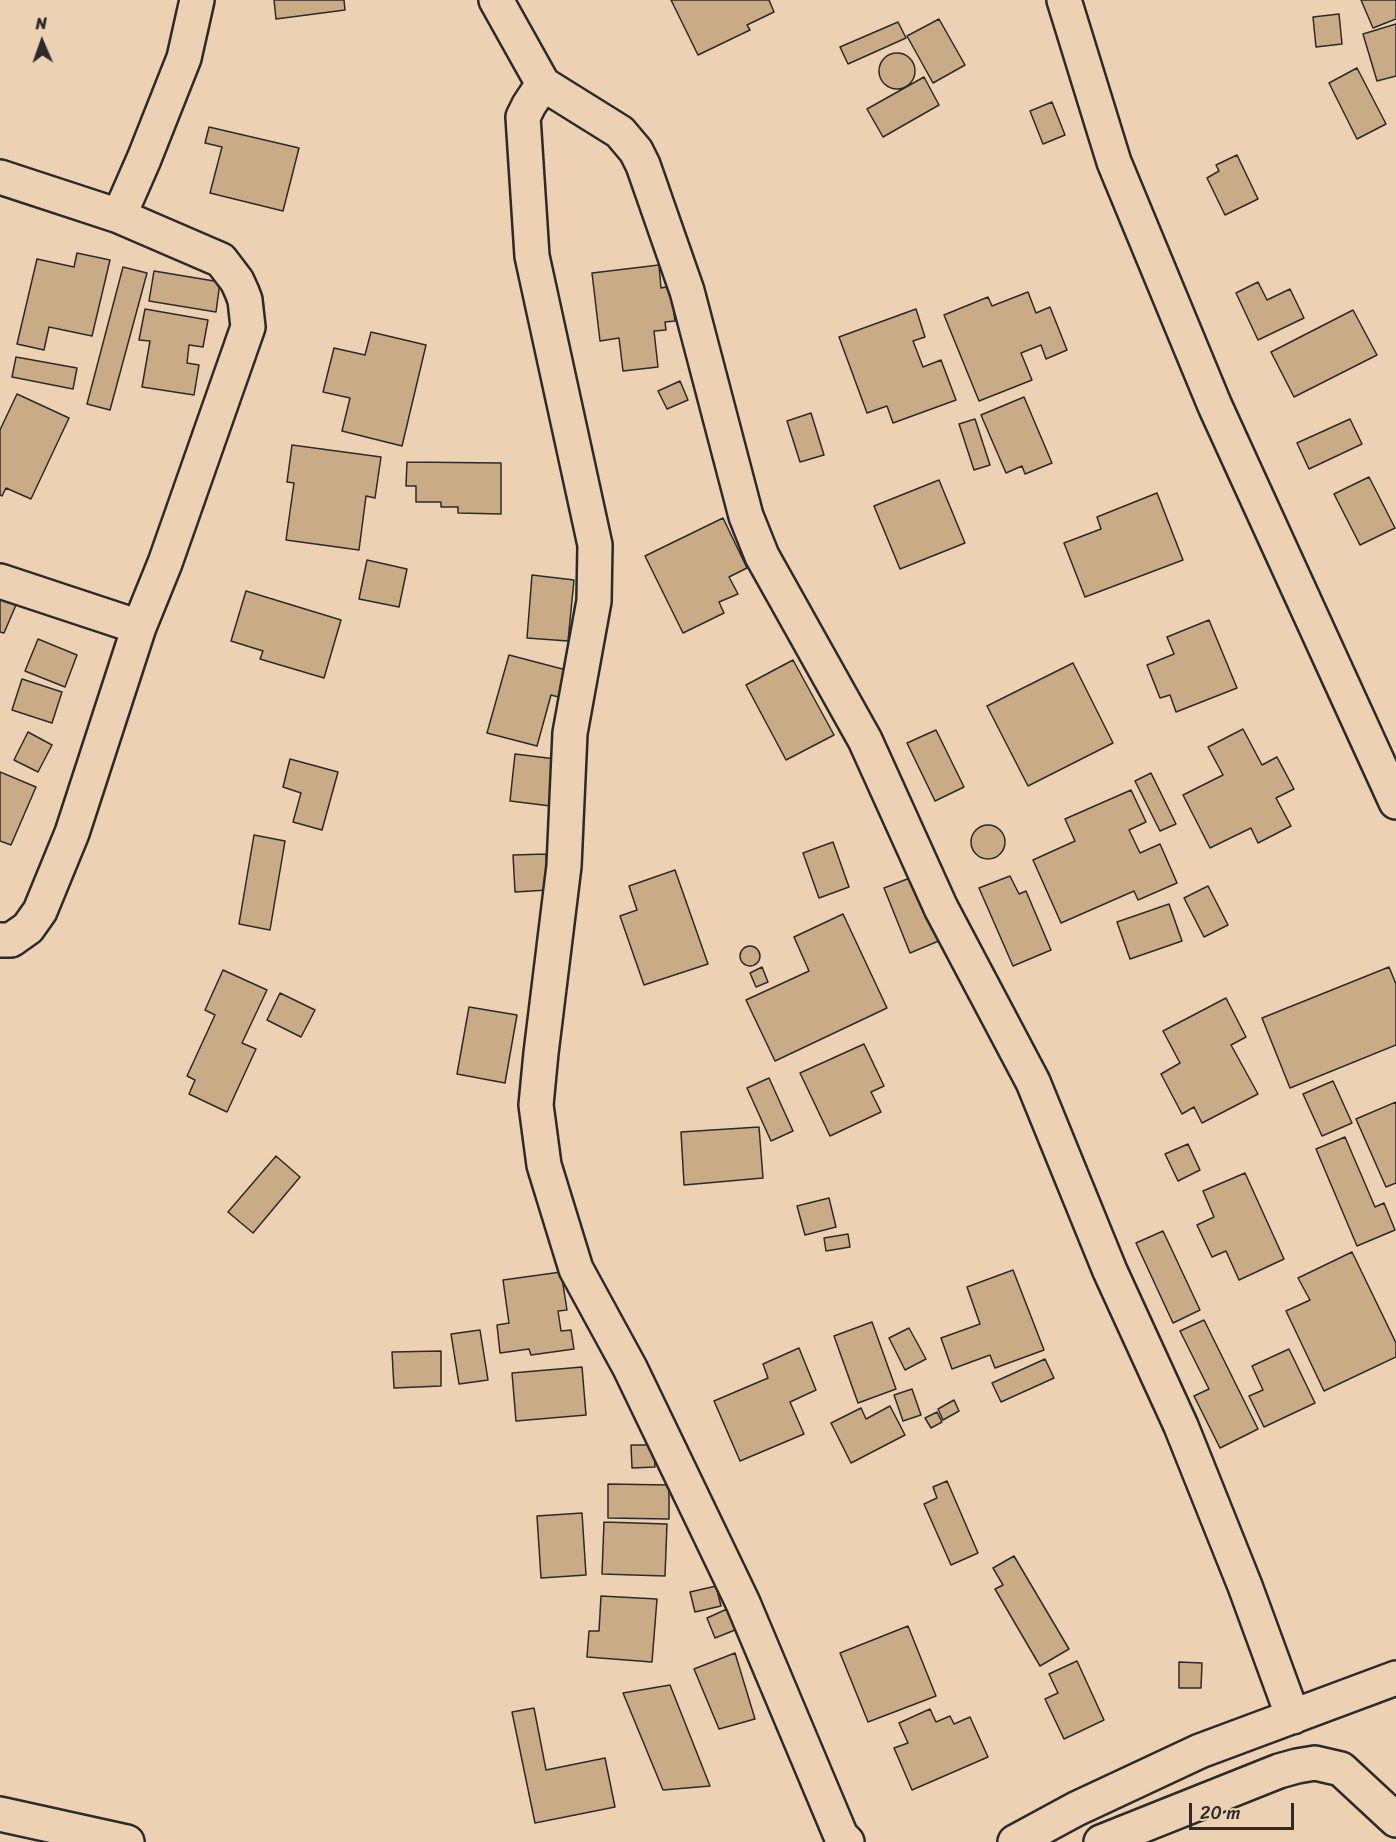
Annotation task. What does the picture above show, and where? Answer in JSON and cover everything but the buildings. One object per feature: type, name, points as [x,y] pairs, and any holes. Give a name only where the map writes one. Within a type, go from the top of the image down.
[{"type":"street","points":[[119,216],[184,58],[197,0]]},
{"type":"street","points":[[496,0],[543,84],[620,132],[636,151],[643,165],[687,291],[746,516],[762,556],[865,740],[941,908],[1033,1082],[1110,1271],[1181,1426],[1245,1586],[1293,1717]]},
{"type":"street","points":[[1064,0],[1114,162],[1215,406],[1396,802]]},
{"type":"street","points":[[543,84],[524,117],[532,256],[595,545],[594,601],[570,733],[564,866],[541,1053],[537,1105],[544,1165],[576,1269],[630,1368],[727,1571],[841,1836],[847,1842]]},
{"type":"street","points":[[0,177],[119,216],[221,260],[237,281],[242,292],[248,327],[165,563],[140,627],[72,833],[40,911],[28,928],[11,940],[0,940]]},
{"type":"street","points":[[0,580],[140,627]]},
{"type":"street","points":[[1015,1842],[1076,1809],[1200,1751],[1396,1678]]},
{"type":"street","points":[[1101,1842],[1279,1772],[1315,1763],[1341,1769],[1396,1820]]},
{"type":"street","points":[[0,1814],[127,1842]]}]
